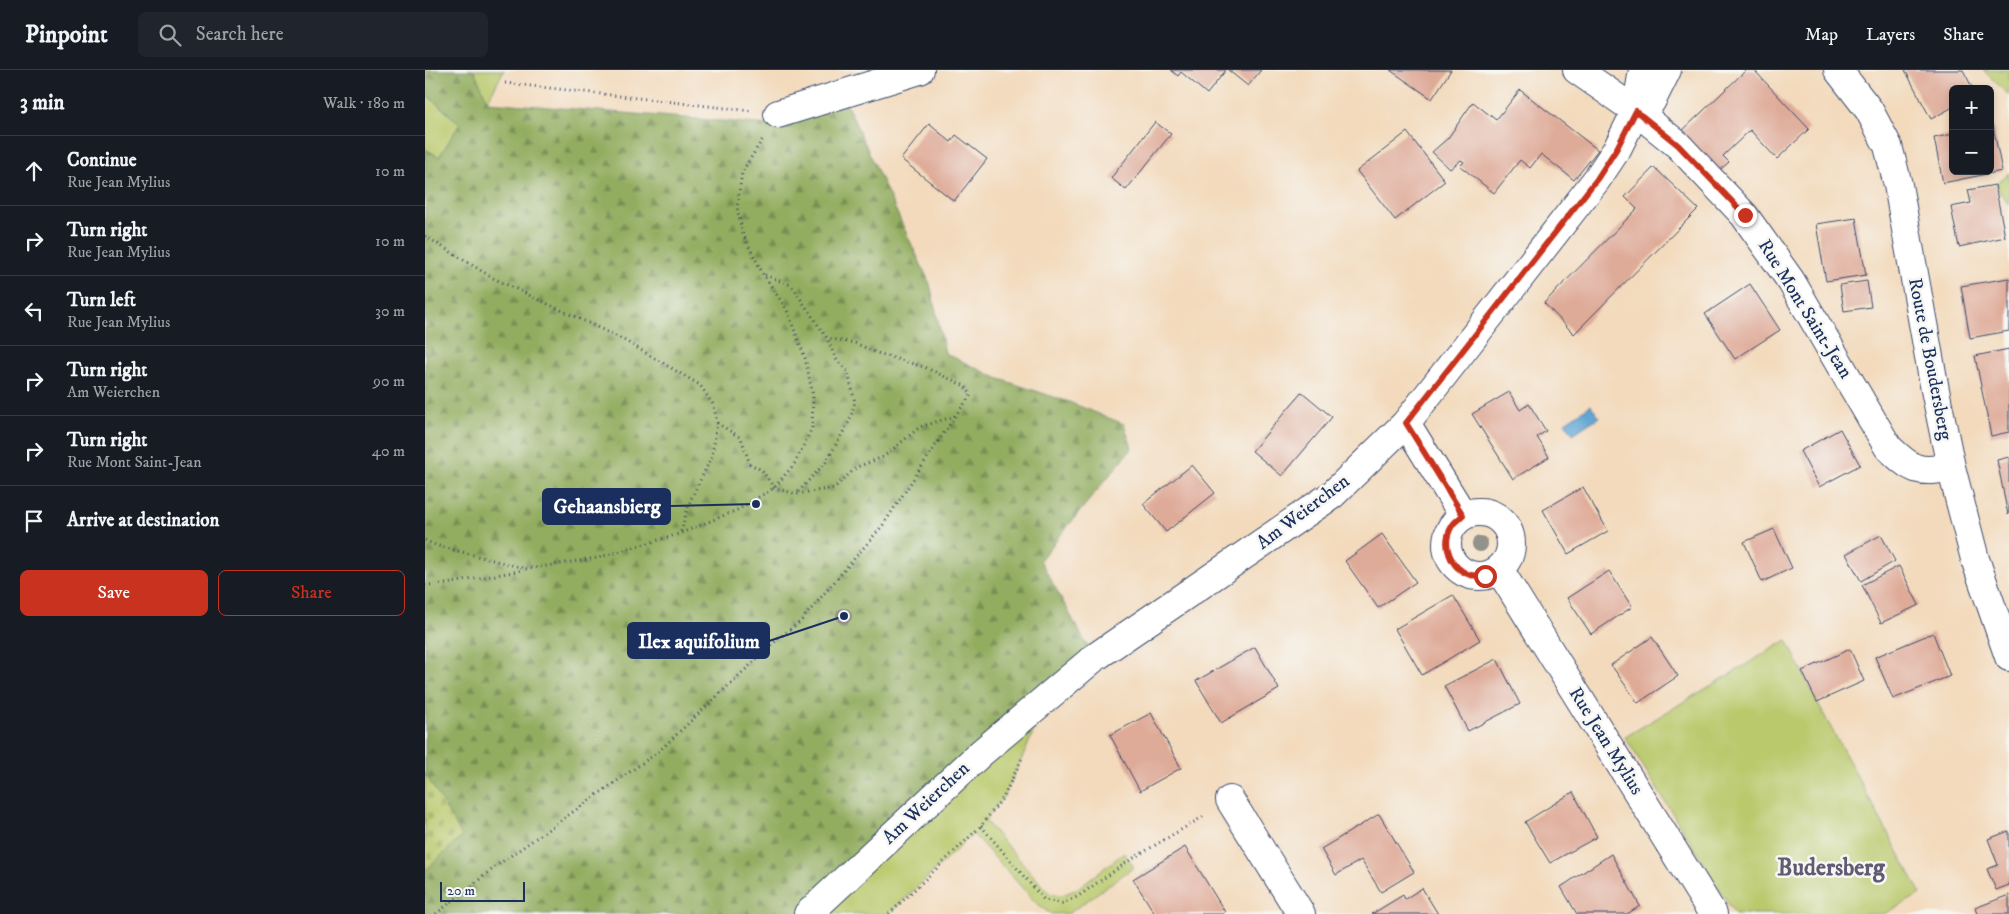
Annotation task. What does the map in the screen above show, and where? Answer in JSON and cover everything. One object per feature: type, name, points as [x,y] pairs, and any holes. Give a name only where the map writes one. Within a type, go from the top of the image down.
[{"type":"main road","points":[[778,114],[920,70]]},
{"type":"main road","name":"Rue Mont Saint-Jean","points":[[1577,70],[1636,111],[1678,145],[1745,215],[1791,281],[1888,447],[1908,466],[1929,471],[1951,466]]},
{"type":"main road","points":[[1636,111],[1643,70]]},
{"type":"main road","points":[[1636,111],[1651,102],[1667,70]]},
{"type":"main road","name":"Route de Boudersberg","points":[[1838,70],[1869,110],[1888,146],[1898,185],[1935,390],[1951,466],[1975,559],[2009,657]]},
{"type":"main road","name":"Am Weierchen","points":[[807,914],[981,752],[1094,658],[1332,495],[1406,423],[1597,179],[1617,148],[1636,111]]},
{"type":"main road","points":[[1406,423],[1463,515]]},
{"type":"main road","points":[[1478,511],[1494,515],[1506,526],[1511,541],[1509,556],[1499,569],[1485,576],[1470,575],[1457,568],[1449,555],[1447,540],[1452,526],[1463,515],[1478,511]]},
{"type":"main road","name":"Rue Jean Mylius","points":[[1499,569],[1713,914]]},
{"type":"main road","points":[[1230,800],[1301,914]]},
{"type":"path","points":[[425,585],[446,584],[597,558],[679,534],[737,510],[774,488],[795,463],[812,428],[813,396],[805,358],[787,310],[763,274],[743,235],[737,207],[742,172],[778,114],[505,83]]},
{"type":"path","points":[[425,236],[493,278],[621,339],[701,385],[714,406],[717,423],[712,456],[690,501],[679,534]]},
{"type":"path","points":[[763,274],[791,285],[827,338],[836,359],[848,372],[855,402],[850,420],[826,462],[797,494]]},
{"type":"path","points":[[436,914],[499,864],[658,752],[780,636],[800,622],[883,525],[971,395],[965,386],[923,367],[877,353],[855,343],[827,338]]},
{"type":"path","points":[[717,423],[741,438],[750,464],[762,470],[774,488],[797,494],[834,488],[857,468],[883,457],[920,427],[955,416]]},
{"type":"path","points":[[425,540],[435,545],[527,569]]},
{"type":"path","points":[[889,914],[981,826],[1004,796],[1025,752]]},
{"type":"path","points":[[981,826],[1044,900],[1063,903],[1077,897],[1130,860],[1230,800]]},
{"type":"green space","points":[[425,70],[474,70],[488,102],[771,125],[846,103],[930,284],[945,353],[997,378],[1069,402],[1124,424],[1132,448],[1040,560],[1094,658],[808,914],[425,914],[425,149],[439,157],[460,124],[425,93]]},
{"type":"green space","points":[[474,70],[504,70],[487,102]]},
{"type":"green space","points":[[1983,70],[2009,70],[2009,95]]},
{"type":"green space","points":[[425,93],[460,124],[439,157],[425,149]]},
{"type":"green space","points":[[2009,173],[2009,205],[1995,185]]},
{"type":"green space","points":[[1787,640],[1817,702],[1921,894],[1884,914],[1735,914],[1625,737]]},
{"type":"green space","points":[[1048,696],[1025,752],[1004,796],[985,821],[1049,893],[1062,895],[1075,890],[1124,853],[1134,867],[1068,914],[1051,914],[1038,905],[973,834],[889,914],[808,914]]},
{"type":"green space","points":[[425,773],[462,836],[425,871]]},
{"type":"water","points":[[1591,405],[1599,417],[1573,434],[1565,422]]},
{"type":"building","points":[[1171,70],[1226,70],[1207,94],[1181,72],[1178,76]]},
{"type":"building","points":[[1228,70],[1261,70],[1248,86]]},
{"type":"building","points":[[1390,70],[1451,70],[1432,99]]},
{"type":"building","points":[[1746,70],[1754,70],[1809,129],[1777,159],[1750,130],[1723,156],[1729,162],[1718,172],[1680,133]]},
{"type":"building","points":[[1905,70],[1963,70],[1971,85],[1949,85],[1949,109],[1931,119]]},
{"type":"building","points":[[1520,90],[1598,150],[1574,180],[1541,154],[1530,168],[1520,160],[1494,193],[1460,166],[1464,162],[1461,160],[1450,169],[1432,152],[1448,138],[1473,102],[1496,120]]},
{"type":"building","points":[[1155,122],[1171,134],[1126,190],[1111,178]]},
{"type":"building","points":[[929,124],[951,142],[956,135],[987,159],[954,201],[901,159]]},
{"type":"building","points":[[1994,131],[2002,171],[1994,173]]},
{"type":"building","points":[[1407,132],[1445,181],[1395,220],[1357,171]]},
{"type":"building","points":[[1949,135],[1949,175],[1982,175],[1943,183],[1934,138]]},
{"type":"building","points":[[1654,167],[1698,209],[1574,334],[1544,303],[1637,209],[1625,197]]},
{"type":"building","points":[[1995,185],[2005,237],[1959,247],[1951,207],[1971,203],[1968,190]]},
{"type":"building","points":[[1856,218],[1866,275],[1826,281],[1816,224]]},
{"type":"building","points":[[2009,278],[2009,331],[1970,338],[1961,286]]},
{"type":"building","points":[[1867,281],[1871,307],[1844,311],[1840,285]]},
{"type":"building","points":[[1750,284],[1780,330],[1735,359],[1705,314]]},
{"type":"building","points":[[2009,349],[2009,432],[1991,436],[1975,356]]},
{"type":"building","points":[[1302,392],[1332,417],[1282,476],[1252,451]]},
{"type":"building","points":[[1509,392],[1520,410],[1529,404],[1546,431],[1537,437],[1549,457],[1513,479],[1472,414]]},
{"type":"building","points":[[1840,429],[1860,465],[1819,487],[1800,451]]},
{"type":"building","points":[[2009,457],[2009,514],[2008,515],[1997,460]]},
{"type":"building","points":[[1192,465],[1215,493],[1166,532],[1143,504]]},
{"type":"building","points":[[1583,487],[1608,531],[1568,554],[1543,510]]},
{"type":"building","points":[[1774,529],[1792,568],[1762,582],[1744,542]]},
{"type":"building","points":[[1382,534],[1416,582],[1378,608],[1345,561]]},
{"type":"building","points":[[1881,535],[1895,561],[1861,581],[1846,554]]},
{"type":"building","points":[[1899,566],[1919,605],[1881,623],[1862,585]]},
{"type":"building","points":[[1609,571],[1632,607],[1591,634],[1567,598]]},
{"type":"building","points":[[1453,595],[1480,640],[1422,675],[1395,629]]},
{"type":"building","points":[[1933,633],[1950,676],[1893,699],[1875,657]]},
{"type":"building","points":[[1652,637],[1678,676],[1638,703],[1611,665]]},
{"type":"building","points":[[1255,647],[1279,689],[1221,723],[1196,681]]},
{"type":"building","points":[[1850,649],[1864,681],[1817,702],[1802,671]]},
{"type":"building","points":[[1497,659],[1520,704],[1468,731],[1444,686]]},
{"type":"building","points":[[1151,713],[1181,768],[1140,791],[1110,735]]},
{"type":"building","points":[[1573,792],[1597,837],[1550,863],[1525,822]]},
{"type":"building","points":[[1379,814],[1414,872],[1381,892],[1361,860],[1336,875],[1321,849]]},
{"type":"building","points":[[2009,831],[2009,885],[1996,890],[1987,869],[1998,865],[1988,839]]},
{"type":"building","points":[[1185,847],[1225,912],[1222,914],[1155,914],[1133,879]]},
{"type":"building","points":[[1611,854],[1640,906],[1627,914],[1577,914],[1561,887]]},
{"type":"building","points":[[1422,888],[1438,914],[1372,914],[1403,895],[1405,899]]},
{"type":"building","points":[[2009,895],[2009,914],[1977,914],[1975,908]]},
{"type":"place","name":"Gehaansbierg","points":[[756,504]]},
{"type":"place","name":"Ilex aquifolium","points":[[844,616]]},
{"type":"district","name":"Budersberg","points":[[1831,868]]},
{"type":"route","points":[[1485,576],[1470,575],[1457,568],[1449,555],[1447,540],[1452,526],[1463,515],[1406,423],[1597,179],[1617,148],[1636,111],[1678,145],[1745,215]]}]
